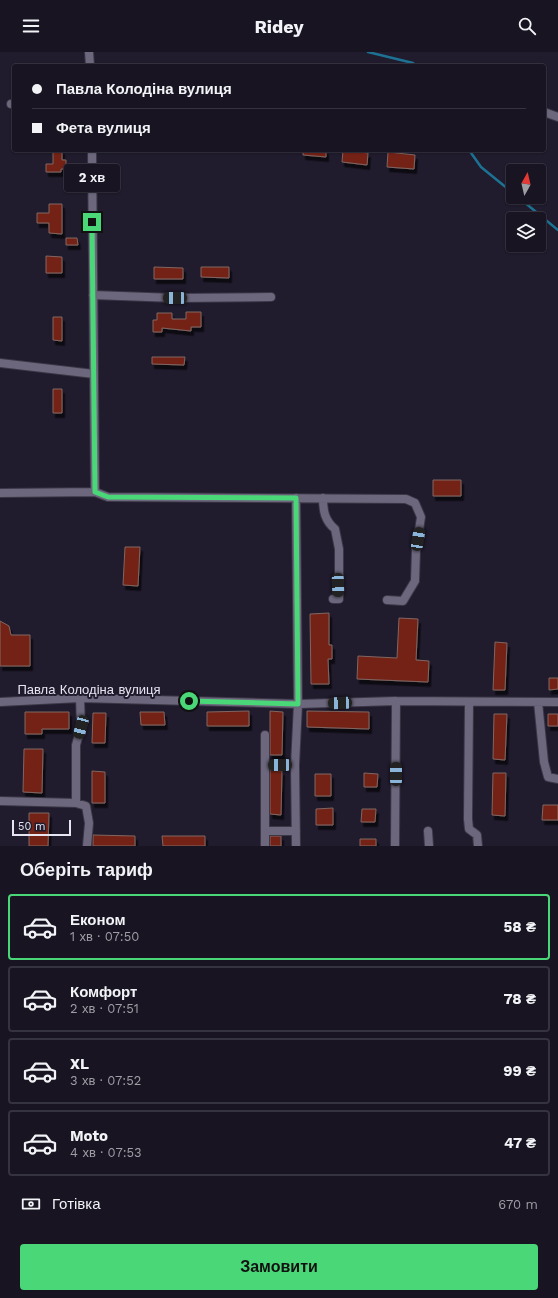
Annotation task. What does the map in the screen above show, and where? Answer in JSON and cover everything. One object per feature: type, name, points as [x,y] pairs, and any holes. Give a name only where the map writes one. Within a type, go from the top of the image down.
[{"type":"street","points":[[89,52],[90,64]]},
{"type":"street","points":[[546,113],[558,117]]},
{"type":"street","points":[[92,152],[95,492]]},
{"type":"street","points":[[93,295],[168,298],[271,298]]},
{"type":"street","points":[[0,363],[94,374]]},
{"type":"street","points":[[0,493],[95,492],[108,497],[406,499],[415,503],[421,517],[416,550],[415,582],[403,601],[387,600]]},
{"type":"street","points":[[296,498],[298,704],[295,765],[296,846]]},
{"type":"street","points":[[323,498],[323,510],[328,523],[335,529],[339,549],[339,599]]},
{"type":"street","points":[[76,803],[76,745],[81,727],[80,698]]},
{"type":"street","name":"Павла Колодіна вулиця","points":[[0,702],[80,698],[298,704],[396,701],[469,703],[558,702]]},
{"type":"street","points":[[395,846],[396,701]]},
{"type":"street","points":[[538,702],[544,762],[548,777],[558,778]]},
{"type":"street","points":[[469,703],[468,819],[470,830],[478,835],[478,846]]},
{"type":"street","points":[[265,735],[265,846]]},
{"type":"street","points":[[266,765],[295,765]]},
{"type":"street","points":[[0,801],[76,803],[86,806],[89,823],[87,846]]},
{"type":"street","points":[[265,831],[296,831]]},
{"type":"street","points":[[428,831],[429,846]]},
{"type":"building","points":[[53,152],[62,152],[62,160],[66,160],[66,169],[61,169],[61,172],[46,172],[46,164],[53,164]]},
{"type":"building","points":[[303,152],[326,152],[326,157],[303,155]]},
{"type":"building","points":[[343,152],[368,153],[367,165],[342,162]]},
{"type":"building","points":[[388,152],[415,155],[414,169],[387,167]]},
{"type":"building","points":[[49,204],[62,204],[62,234],[49,233],[49,223],[37,223],[37,213],[49,213]]},
{"type":"building","points":[[66,238],[77,238],[78,245],[66,245]]},
{"type":"building","points":[[46,256],[62,257],[62,273],[46,273]]},
{"type":"building","points":[[154,267],[183,268],[183,279],[154,279]]},
{"type":"building","points":[[201,267],[229,267],[229,278],[201,277]]},
{"type":"building","points":[[186,312],[201,312],[201,327],[191,327],[191,331],[162,328],[162,332],[153,332],[153,320],[157,320],[157,313],[172,313],[172,319],[186,319]]},
{"type":"building","points":[[53,317],[62,317],[62,341],[53,340]]},
{"type":"building","points":[[152,357],[185,357],[184,365],[152,364]]},
{"type":"building","points":[[53,389],[62,389],[62,413],[53,413]]},
{"type":"building","points":[[433,480],[461,480],[461,496],[433,496]]},
{"type":"building","points":[[125,547],[140,547],[138,586],[123,585]]},
{"type":"building","points":[[329,613],[329,645],[332,645],[332,659],[328,659],[329,684],[311,684],[310,614]]},
{"type":"building","points":[[399,618],[418,619],[416,660],[429,661],[428,682],[357,679],[358,656],[397,658]]},
{"type":"building","points":[[0,621],[9,626],[11,635],[30,635],[30,666],[0,666]]},
{"type":"building","points":[[495,642],[507,643],[505,690],[493,690]]},
{"type":"building","points":[[549,678],[558,678],[558,689],[549,690]]},
{"type":"building","points":[[249,711],[249,726],[207,726],[207,712]]},
{"type":"building","points":[[270,711],[283,712],[282,755],[270,755]]},
{"type":"building","points":[[307,711],[369,712],[369,729],[307,727]]},
{"type":"building","points":[[25,712],[69,712],[69,729],[42,729],[42,734],[25,734]]},
{"type":"building","points":[[140,712],[164,712],[165,725],[141,725]]},
{"type":"building","points":[[93,713],[106,713],[105,743],[92,743]]},
{"type":"building","points":[[494,714],[507,714],[505,760],[493,759]]},
{"type":"building","points":[[548,714],[558,714],[558,726],[548,726]]},
{"type":"building","points":[[24,749],[43,749],[42,793],[23,792]]},
{"type":"building","points":[[270,770],[282,771],[281,815],[270,814]]},
{"type":"building","points":[[92,771],[105,772],[105,803],[92,803]]},
{"type":"building","points":[[364,773],[378,774],[377,787],[364,787]]},
{"type":"building","points":[[493,773],[506,773],[505,816],[492,815]]},
{"type":"building","points":[[315,774],[331,774],[331,796],[315,796]]},
{"type":"building","points":[[543,805],[558,805],[558,820],[542,820]]},
{"type":"building","points":[[333,808],[333,825],[316,825],[316,809]]},
{"type":"building","points":[[362,809],[376,809],[375,822],[361,822]]},
{"type":"building","points":[[29,813],[49,813],[48,846],[29,846]]},
{"type":"building","points":[[93,835],[135,836],[135,846],[93,846]]},
{"type":"building","points":[[162,836],[205,836],[205,846],[163,846]]},
{"type":"building","points":[[270,836],[281,836],[281,846],[270,846]]},
{"type":"building","points":[[360,839],[376,839],[376,846],[360,846]]},
{"type":"waterway","points":[[368,52],[414,64]]},
{"type":"waterway","points":[[470,152],[481,167],[506,187]]},
{"type":"waterway","points":[[526,204],[558,230]]},
{"type":"route","points":[[92,222],[95,492],[108,497],[296,498],[298,704],[189,701]]}]
